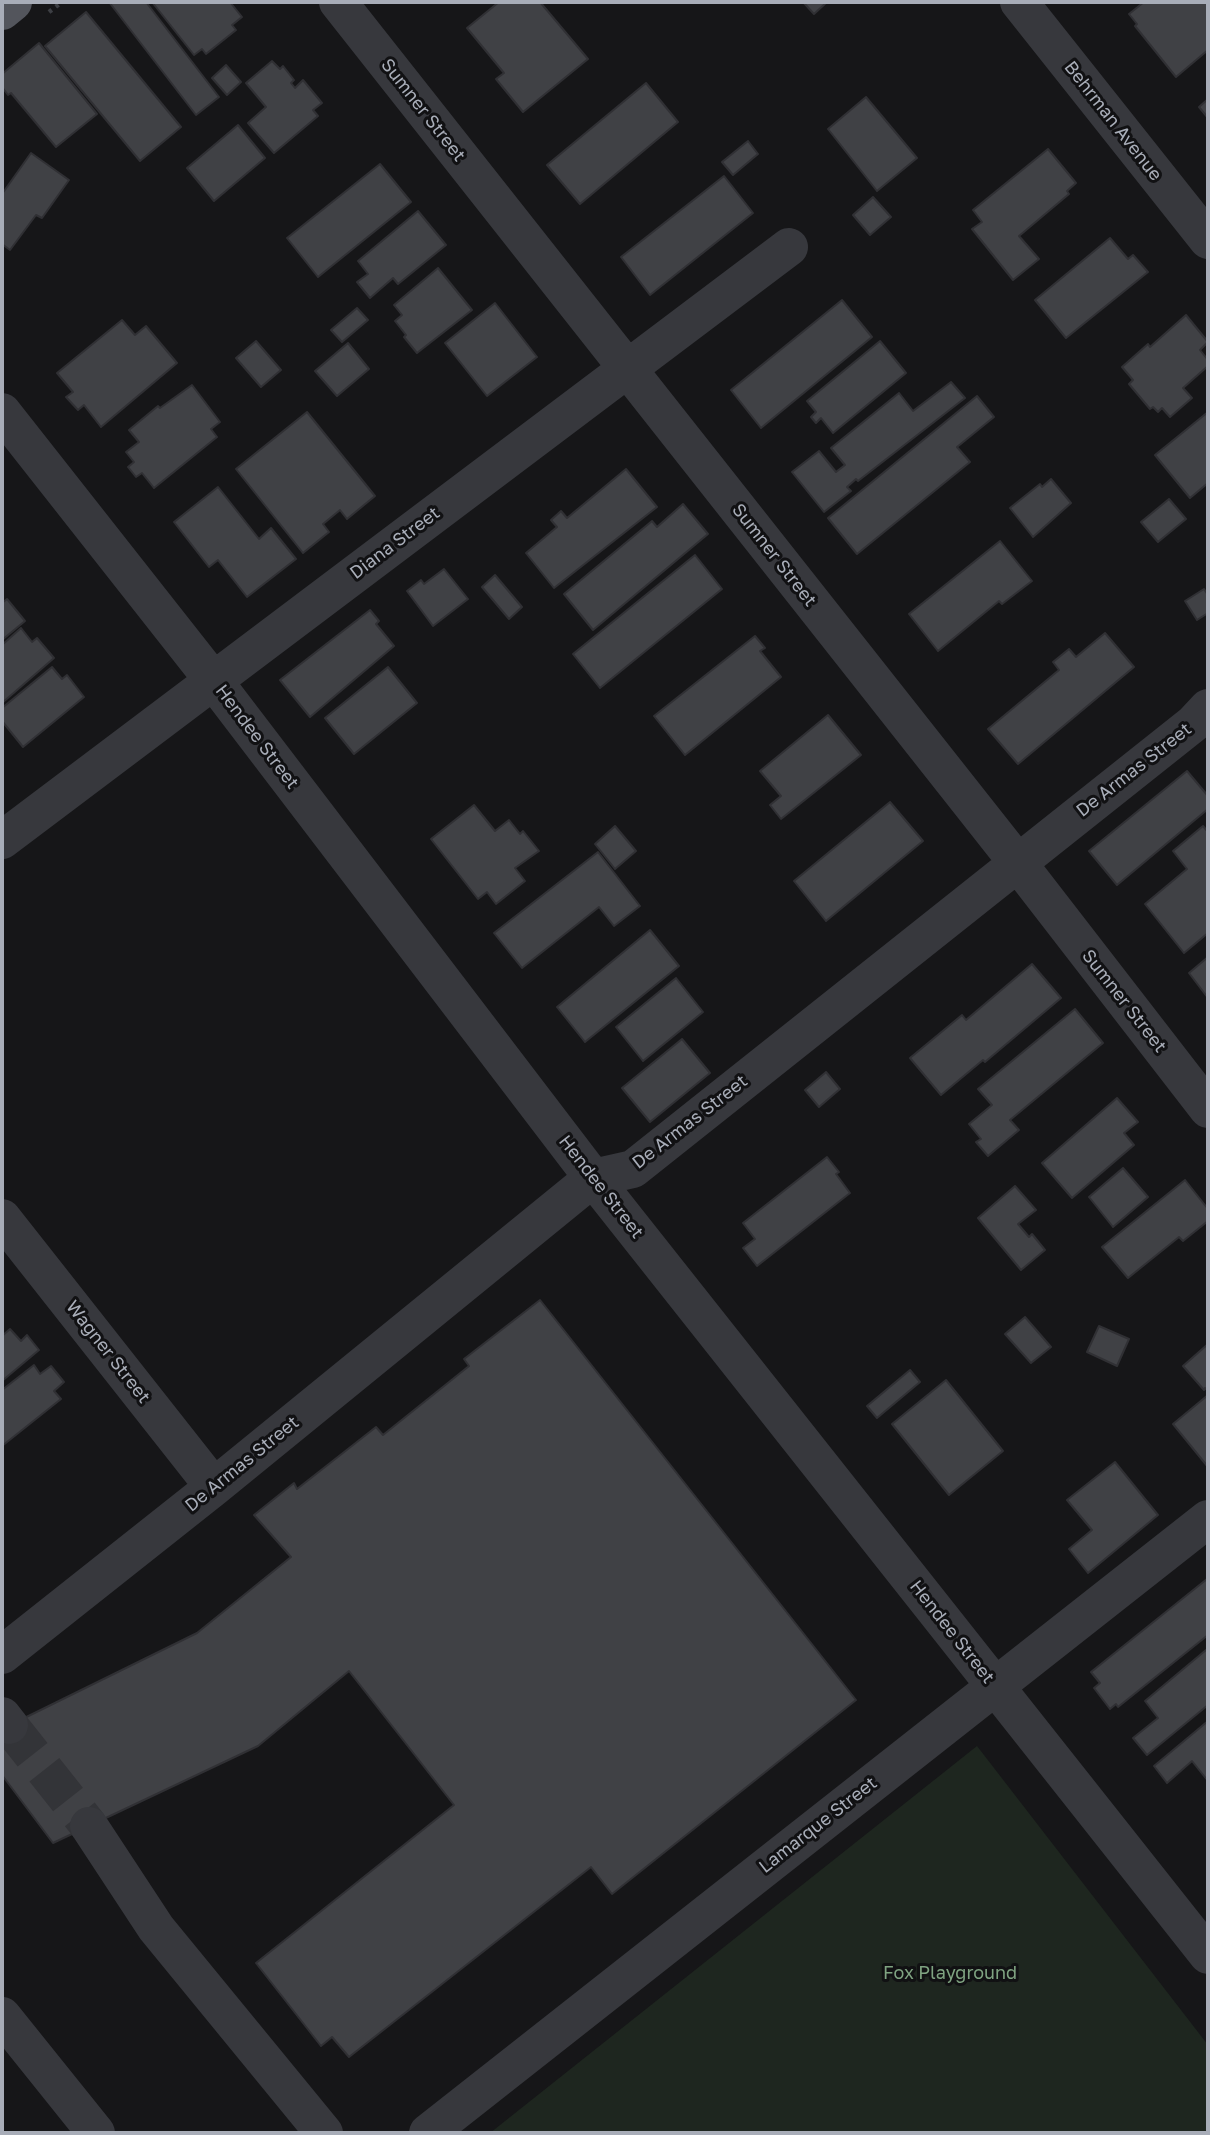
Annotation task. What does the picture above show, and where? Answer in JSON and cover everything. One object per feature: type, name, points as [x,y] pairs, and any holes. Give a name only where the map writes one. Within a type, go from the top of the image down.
[{"type":"main road","points":[[2,11],[13,2]]},
{"type":"street","name":"Sumner Street","points":[[338,2],[1017,862],[1208,1109]]},
{"type":"street","name":"Behrman Avenue","points":[[1022,3],[1208,240]]},
{"type":"street","name":"Diana Street","points":[[2,840],[789,247]]},
{"type":"street","name":"Hendee Street","points":[[2,412],[213,680],[593,1178],[1208,1955]]},
{"type":"street","name":"De Armas Street","points":[[2,1655],[214,1487],[593,1178],[633,1169],[1194,723],[1208,708]]},
{"type":"street","name":"Wagner Street","points":[[2,1218],[214,1487]]},
{"type":"street","name":"Lamarque Street","points":[[428,2133],[1208,1519]]},
{"type":"street","points":[[89,1826],[156,1928],[324,2133]]},
{"type":"street","points":[[2,2016],[96,2133]]},
{"type":"green space","name":"Fox Playground","points":[[977,1746],[1208,2045],[1208,2133],[490,2133]]},
{"type":"building","points":[[109,2],[146,2],[219,97],[196,115]]},
{"type":"building","points":[[152,2],[230,2],[242,17],[232,25],[236,30],[206,54],[202,49],[194,55]]},
{"type":"building","points":[[499,2],[540,2],[588,59],[523,112],[496,79],[504,73],[467,28]]},
{"type":"building","points":[[803,2],[827,2],[814,14]]},
{"type":"building","points":[[1144,2],[1208,2],[1208,50],[1176,77],[1135,26],[1137,24],[1129,14]]},
{"type":"building","points":[[86,12],[181,127],[140,161],[45,46]]},
{"type":"building","points":[[39,43],[97,114],[56,147],[11,93],[8,95],[2,87],[2,74]]},
{"type":"building","points":[[272,61],[280,69],[283,66],[294,80],[291,83],[295,88],[303,80],[322,103],[313,110],[318,116],[274,153],[248,123],[266,107],[246,83]]},
{"type":"building","points":[[226,65],[241,82],[227,95],[212,78]]},
{"type":"building","points":[[646,83],[678,122],[580,204],[547,165]]},
{"type":"building","points":[[866,97],[917,158],[877,191],[828,129]]},
{"type":"building","points":[[1208,99],[1208,118],[1199,107]]},
{"type":"building","points":[[238,125],[265,158],[214,201],[187,168]]},
{"type":"building","points":[[748,141],[758,154],[733,175],[722,162]]},
{"type":"building","points":[[1048,149],[1076,183],[1067,191],[1069,194],[1019,236],[1039,259],[1013,280],[972,229],[982,222],[973,210]]},
{"type":"building","points":[[31,153],[69,180],[42,218],[36,215],[10,250],[2,244],[2,194]]},
{"type":"building","points":[[380,164],[411,202],[318,277],[287,238]]},
{"type":"building","points":[[724,176],[753,213],[650,295],[621,257]]},
{"type":"building","points":[[873,197],[891,217],[870,235],[853,215]]},
{"type":"building","points":[[418,211],[446,245],[398,284],[393,278],[370,298],[357,282],[368,274],[358,261]]},
{"type":"building","points":[[1110,238],[1128,259],[1133,255],[1148,272],[1066,338],[1035,300]]},
{"type":"building","points":[[438,268],[472,310],[417,353],[395,321],[402,315],[394,305]]},
{"type":"building","points":[[842,300],[872,337],[761,428],[731,390]]},
{"type":"building","points":[[495,303],[537,357],[487,396],[445,343]]},
{"type":"building","points":[[357,308],[368,320],[342,342],[331,330]]},
{"type":"building","points":[[1186,315],[1208,342],[1200,350],[1208,360],[1208,366],[1183,388],[1192,398],[1170,417],[1162,408],[1158,412],[1153,407],[1150,409],[1129,384],[1133,380],[1122,367],[1148,344],[1150,347]]},
{"type":"building","points":[[122,320],[135,335],[146,326],[177,363],[101,427],[84,405],[78,410],[66,397],[73,392],[57,373]]},
{"type":"building","points":[[256,341],[281,370],[261,387],[236,358]]},
{"type":"building","points":[[880,341],[906,373],[833,433],[821,418],[816,423],[811,417],[816,412],[807,401]]},
{"type":"building","points":[[348,343],[369,369],[337,396],[315,371]]},
{"type":"building","points":[[951,382],[965,398],[858,481],[856,479],[847,487],[851,491],[824,512],[792,472],[819,451],[836,472],[845,465],[831,448],[899,393],[913,411]]},
{"type":"building","points":[[192,385],[220,422],[211,429],[217,437],[154,488],[142,473],[136,477],[128,467],[134,462],[126,452],[139,442],[129,430],[158,406],[160,408]]},
{"type":"building","points":[[977,396],[994,417],[957,447],[970,462],[857,554],[828,518]]},
{"type":"building","points":[[307,412],[375,496],[347,519],[340,510],[323,524],[329,532],[303,553],[236,469]]},
{"type":"building","points":[[1208,412],[1208,483],[1190,498],[1155,455]]},
{"type":"building","points":[[626,469],[657,507],[554,588],[526,553],[557,527],[551,520],[561,511],[567,518]]},
{"type":"building","points":[[1051,479],[1071,503],[1033,537],[1010,508],[1040,484],[1042,487]]},
{"type":"building","points":[[218,487],[259,539],[271,528],[296,559],[247,597],[218,560],[209,567],[174,522]]},
{"type":"building","points":[[1169,499],[1186,519],[1158,542],[1141,522]]},
{"type":"building","points":[[683,504],[708,534],[593,630],[564,594],[652,521],[657,527]]},
{"type":"building","points":[[1000,541],[1032,581],[1002,604],[999,601],[938,651],[909,614]]},
{"type":"building","points":[[695,555],[722,589],[600,688],[573,654]]},
{"type":"building","points":[[444,569],[468,599],[433,626],[407,591],[421,580],[424,584]]},
{"type":"building","points":[[495,575],[522,607],[509,619],[482,587]]},
{"type":"building","points":[[1204,589],[1208,595],[1208,613],[1197,620],[1185,601]]},
{"type":"building","points":[[7,599],[25,621],[2,640],[2,603]]},
{"type":"building","points":[[370,610],[379,621],[376,624],[394,646],[310,717],[280,680]]},
{"type":"building","points":[[21,628],[32,642],[37,638],[54,658],[2,703],[2,645]]},
{"type":"building","points":[[1105,633],[1134,667],[1018,764],[988,729],[1059,670],[1053,662],[1069,649],[1076,657]]},
{"type":"building","points":[[755,636],[765,648],[760,651],[781,677],[685,755],[654,716]]},
{"type":"building","points":[[52,667],[62,679],[67,675],[84,697],[23,747],[2,721],[2,708]]},
{"type":"building","points":[[388,667],[417,703],[354,754],[325,718]]},
{"type":"building","points":[[828,715],[861,755],[781,819],[770,805],[781,796],[760,771]]},
{"type":"building","points":[[1187,771],[1208,796],[1208,809],[1117,885],[1089,851]]},
{"type":"building","points":[[890,802],[923,841],[826,921],[794,881]]},
{"type":"building","points":[[474,805],[495,831],[509,820],[520,834],[523,831],[539,851],[515,868],[525,881],[496,904],[487,892],[478,899],[431,839]]},
{"type":"building","points":[[615,826],[636,851],[615,869],[595,844]]},
{"type":"building","points":[[1203,826],[1208,832],[1208,933],[1184,953],[1145,904],[1187,869],[1173,851]]},
{"type":"building","points":[[598,852],[640,906],[614,926],[599,907],[522,968],[494,933]]},
{"type":"building","points":[[650,930],[679,966],[585,1042],[557,1007]]},
{"type":"building","points":[[1208,957],[1208,998],[1189,973]]},
{"type":"building","points":[[1032,964],[1061,998],[941,1095],[910,1058],[962,1015],[966,1020]]},
{"type":"building","points":[[676,978],[703,1012],[643,1061],[616,1027]]},
{"type":"building","points":[[1075,1009],[1103,1043],[1010,1120],[1019,1130],[988,1156],[976,1142],[981,1139],[969,1124],[992,1105],[978,1089]]},
{"type":"building","points":[[682,1039],[710,1073],[650,1122],[622,1088]]},
{"type":"building","points":[[826,1072],[840,1089],[819,1107],[805,1090]]},
{"type":"building","points":[[1117,1098],[1138,1122],[1124,1133],[1134,1145],[1072,1198],[1042,1163]]},
{"type":"building","points":[[827,1157],[850,1193],[757,1266],[743,1248],[755,1239],[743,1223]]},
{"type":"building","points":[[1123,1168],[1148,1197],[1113,1227],[1089,1197]]},
{"type":"building","points":[[1185,1180],[1208,1209],[1208,1221],[1183,1241],[1179,1237],[1128,1278],[1102,1247]]},
{"type":"building","points":[[1015,1186],[1036,1210],[1018,1224],[1029,1237],[1032,1234],[1045,1250],[1021,1270],[978,1218]]},
{"type":"building","points":[[540,1300],[856,1700],[612,1894],[591,1867],[349,2057],[332,2037],[321,2046],[256,1963],[454,1805],[349,1671],[258,1746],[53,1843],[2,1775],[2,1729],[197,1633],[291,1557],[254,1515],[294,1483],[297,1489],[376,1427],[383,1435],[469,1366],[464,1359]]},
{"type":"building","points":[[1025,1317],[1051,1347],[1031,1363],[1005,1334]]},
{"type":"building","points":[[1099,1326],[1129,1339],[1117,1366],[1087,1352]]},
{"type":"building","points":[[10,1329],[21,1341],[27,1335],[39,1350],[2,1381],[2,1336]]},
{"type":"building","points":[[1208,1344],[1208,1391],[1205,1388],[1204,1390],[1183,1366]]},
{"type":"building","points":[[34,1365],[40,1374],[51,1366],[64,1382],[54,1391],[61,1399],[2,1446],[2,1390]]},
{"type":"building","points":[[910,1370],[920,1382],[877,1418],[867,1406]]},
{"type":"building","points":[[946,1380],[1003,1451],[949,1495],[892,1424]]},
{"type":"building","points":[[1208,1395],[1208,1467],[1173,1424]]},
{"type":"building","points":[[1115,1462],[1158,1515],[1088,1573],[1069,1549],[1092,1530],[1067,1500]]},
{"type":"building","points":[[1207,1579],[1208,1635],[1118,1707],[1116,1704],[1110,1709],[1094,1688],[1100,1683],[1091,1672]]},
{"type":"building","points":[[1206,1650],[1208,1705],[1147,1755],[1133,1738],[1158,1718],[1145,1701]]},
{"type":"building","points":[[1208,1721],[1208,1781],[1192,1761],[1167,1783],[1154,1766]]},
{"type":"tunnel","points":[[9,1725],[89,1826]]}]
